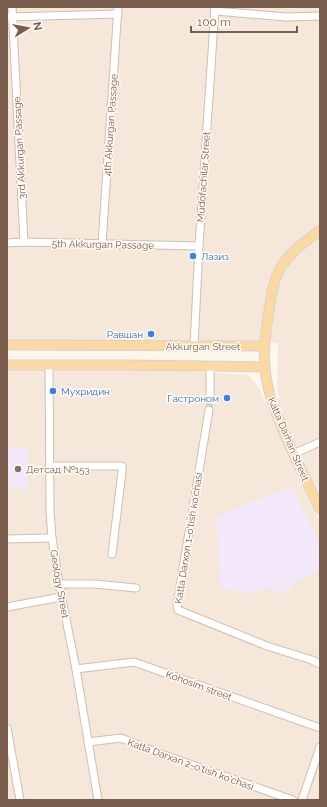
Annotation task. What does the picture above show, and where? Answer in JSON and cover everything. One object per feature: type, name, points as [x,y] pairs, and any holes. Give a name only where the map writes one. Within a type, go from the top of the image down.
[{"type":"main road","points":[[264,346],[270,306],[278,272],[292,254],[320,230]]},
{"type":"main road","name":"Akkurgan Street","points":[[7,345],[264,346]]},
{"type":"main road","name":"Katta Darhan Street","points":[[264,346],[265,367],[270,399],[293,454],[320,509]]},
{"type":"main road","name":"Akkurgan Street","points":[[7,365],[265,367]]},
{"type":"street","name":"3rd Akkurgan Passage","points":[[12,7],[10,17],[24,242]]},
{"type":"street","points":[[215,9],[286,18],[320,16]]},
{"type":"street","name":"Mudofachilar Street","points":[[194,346],[199,246],[215,9]]},
{"type":"street","points":[[10,17],[118,11]]},
{"type":"street","name":"4th Akkurgan Passage","points":[[102,244],[118,11]]},
{"type":"street","name":"5th Akkurgan Passage","points":[[7,243],[24,242],[199,246]]},
{"type":"street","name":"Geology Street","points":[[49,365],[50,512],[52,538],[61,597],[76,669],[98,800]]},
{"type":"street","points":[[210,366],[210,397]]},
{"type":"street","name":"Katta Darxon 1-o'tish ko'chasi","points":[[209,410],[177,605],[178,610],[267,646],[312,660],[320,664]]},
{"type":"street","points":[[293,454],[320,442]]},
{"type":"street","points":[[50,466],[122,466],[112,554]]},
{"type":"street","points":[[7,539],[52,538]]},
{"type":"street","points":[[59,584],[95,584],[136,588]]},
{"type":"street","points":[[7,607],[61,597]]},
{"type":"street","name":"Kohosim street","points":[[76,669],[134,662],[320,728]]},
{"type":"street","points":[[7,728],[20,800]]},
{"type":"street","name":"Katta Darxan 2-o'tish ko'chasi","points":[[88,742],[121,738],[161,754],[293,800]]},
{"type":"street","points":[[302,800],[320,747]]},
{"type":"shaded area","points":[[7,7],[320,7],[320,498],[299,456],[281,414],[277,385],[278,343],[7,345]]},
{"type":"shaded area","points":[[7,366],[182,371],[249,375],[260,390],[300,481],[320,522],[320,800],[7,800]]},
{"type":"shaded area","name":"Детсад №153","points":[[7,447],[28,448],[28,490],[7,489]]},
{"type":"shaded area","points":[[292,486],[320,547],[320,571],[292,584],[287,595],[271,588],[249,593],[220,588],[217,516]]},
{"type":"tunnel","points":[[209,410],[210,397]]},
{"type":"place","name":"Лазиз","points":[[193,256]]},
{"type":"place","name":"Равшан","points":[[151,334]]},
{"type":"place","name":"Мухридин","points":[[53,391]]},
{"type":"place","name":"Гастроном","points":[[227,398]]},
{"type":"place","name":"Детсад №153","points":[[18,469]]}]
